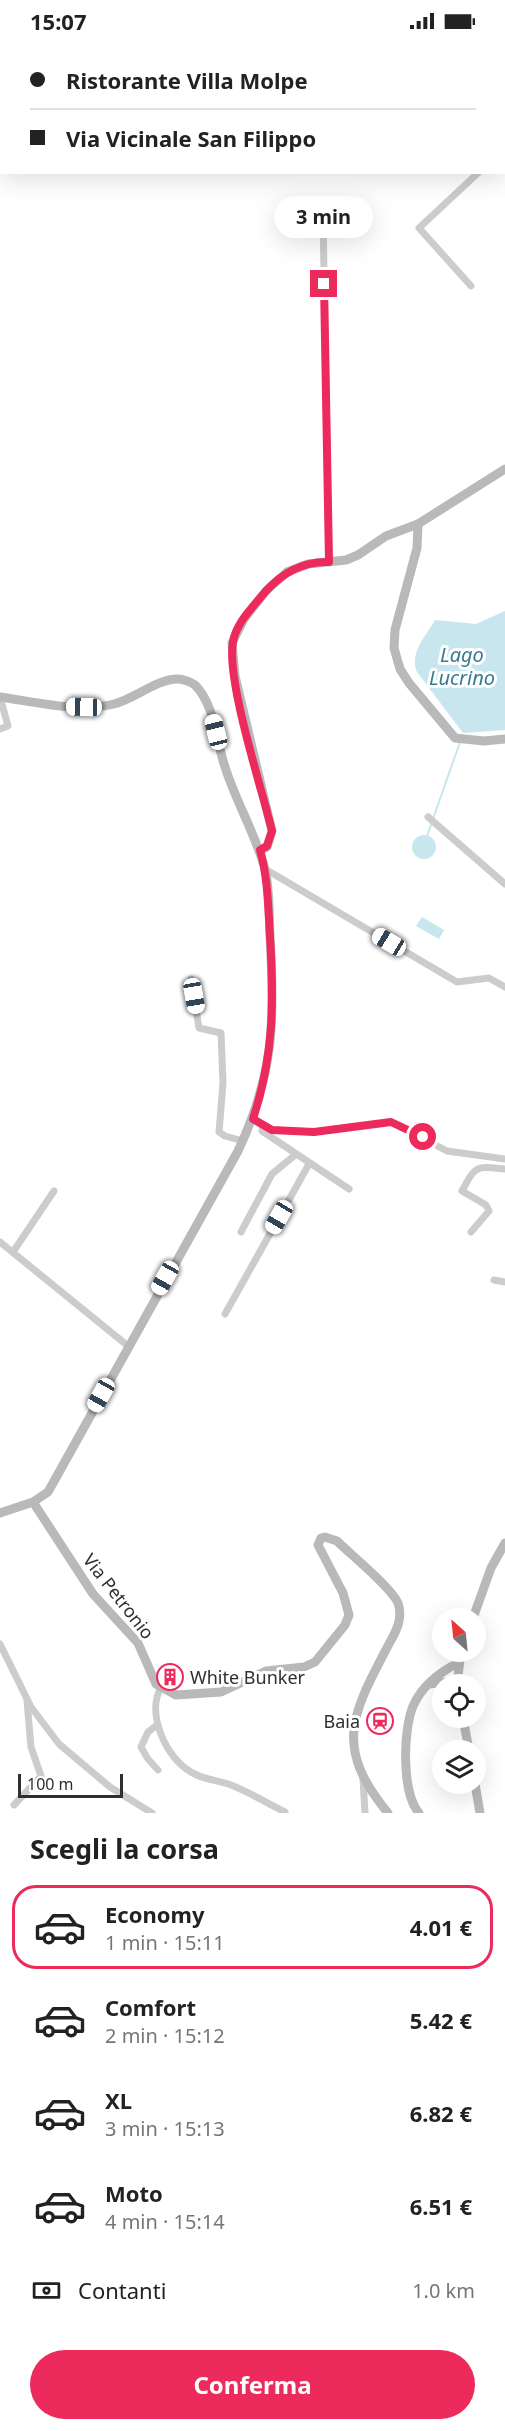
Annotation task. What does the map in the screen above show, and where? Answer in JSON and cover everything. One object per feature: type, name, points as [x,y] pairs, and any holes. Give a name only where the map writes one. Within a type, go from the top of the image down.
[{"type":"street","points":[[471,286],[419,228],[478,174]]},
{"type":"street","points":[[322,215],[329,562]]},
{"type":"street","points":[[260,850],[267,846],[272,831],[239,699],[232,643],[244,618],[276,581],[297,567],[346,560],[386,536],[418,524],[505,469]]},
{"type":"street","points":[[418,524],[417,548],[395,630],[394,648],[400,669],[409,683],[460,739],[505,739]]},
{"type":"street","points":[[0,729],[8,726],[0,697],[72,707],[96,707],[115,704],[169,681],[179,679],[195,686],[212,718],[225,766],[260,850],[265,869],[274,996],[265,1083],[243,1141],[48,1492],[33,1502],[0,1513]]},
{"type":"street","points":[[431,820],[505,884]]},
{"type":"street","points":[[265,869],[458,982],[489,978],[505,987]]},
{"type":"street","points":[[190,979],[200,1028],[220,1033],[223,1083],[219,1132],[243,1141]]},
{"type":"street","points":[[253,1119],[272,1130],[314,1132],[391,1122],[447,1151],[505,1159]]},
{"type":"street","points":[[263,1125],[262,1131],[349,1189]]},
{"type":"street","points":[[241,1232],[272,1174],[295,1155]]},
{"type":"street","points":[[225,1314],[309,1164]]},
{"type":"street","points":[[471,1232],[489,1211],[486,1205],[462,1191],[473,1169],[479,1167],[505,1168]]},
{"type":"street","points":[[13,1252],[54,1191]]},
{"type":"street","points":[[0,1242],[128,1346]]},
{"type":"street","points":[[494,1280],[505,1282]]},
{"type":"street","name":"Via Petronio","points":[[33,1502],[93,1594],[138,1643],[152,1677],[160,1689]]},
{"type":"street","points":[[285,1812],[231,1785],[200,1777],[186,1769],[173,1753],[157,1725],[154,1705],[160,1689],[176,1695],[221,1692],[266,1671],[304,1667],[315,1662],[345,1624],[349,1615],[343,1593],[318,1545],[321,1538],[329,1537],[390,1593],[399,1607],[398,1628],[361,1700],[353,1728],[354,1751],[363,1779],[364,1813]]},
{"type":"street","points":[[477,1608],[492,1568],[505,1543]]},
{"type":"street","points":[[0,1644],[27,1699],[59,1744],[110,1787],[152,1813]]},
{"type":"street","points":[[457,1674],[458,1663]]},
{"type":"street","points":[[419,1813],[412,1801],[406,1772],[408,1718],[415,1702],[429,1684],[458,1663]]},
{"type":"street","points":[[14,1805],[41,1776],[31,1747],[27,1699]]},
{"type":"street","points":[[157,1725],[148,1732],[141,1746],[148,1759],[159,1770]]},
{"type":"street","points":[[363,1779],[388,1813]]},
{"type":"street","points":[[477,1794],[480,1813]]},
{"type":"water","name":"Lago Lucrino","points":[[505,611],[505,730],[463,733],[417,672],[415,658],[417,651],[435,620],[476,624]]},
{"type":"water","points":[[424,835],[429,836],[435,842],[435,852],[429,858],[424,859],[419,858],[413,852],[412,847],[413,842],[419,836]]},
{"type":"water","points":[[422,917],[444,930],[439,939],[416,926]]},
{"type":"waterway","points":[[427,836],[460,742]]},
{"type":"place","name":"White Bunker","points":[[170,1677]]},
{"type":"place","name":"Baia","points":[[380,1721]]},
{"type":"route","points":[[324,284],[329,562],[297,567],[276,581],[244,618],[232,643],[239,699],[272,831],[267,846],[260,850],[266,875],[274,996],[272,1043],[265,1083],[253,1119],[272,1130],[314,1132],[391,1122],[423,1137]]}]
